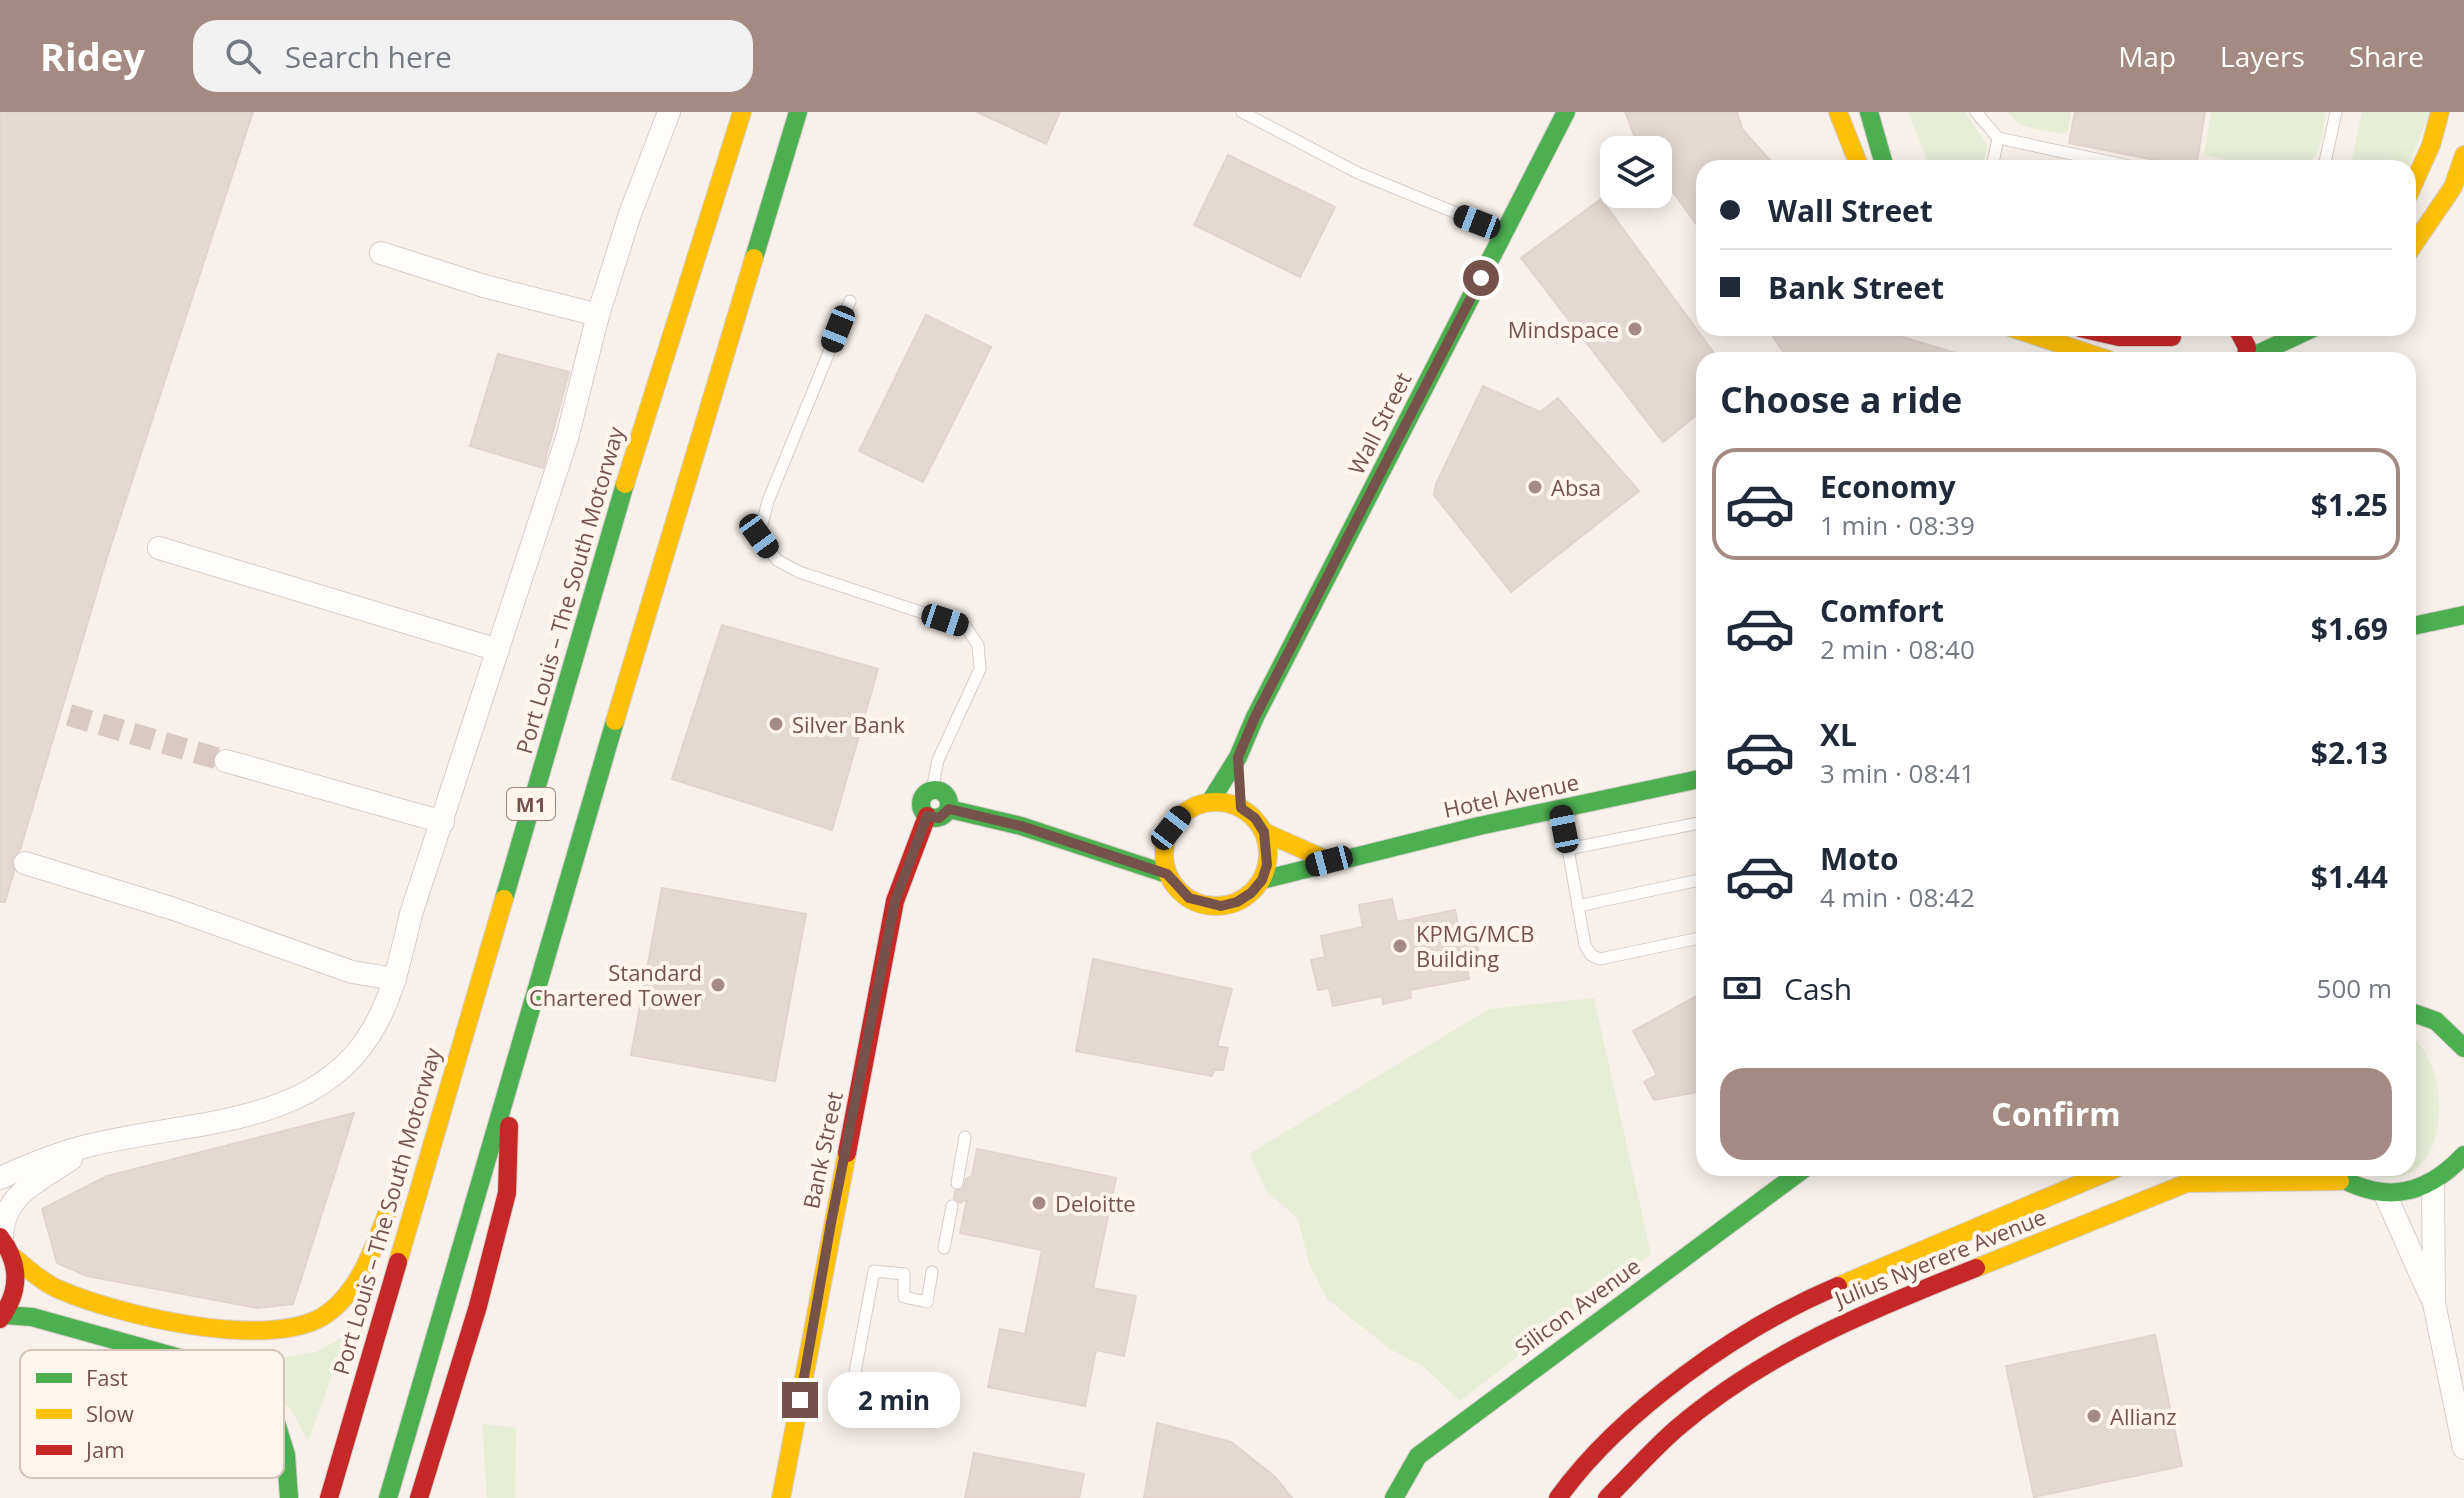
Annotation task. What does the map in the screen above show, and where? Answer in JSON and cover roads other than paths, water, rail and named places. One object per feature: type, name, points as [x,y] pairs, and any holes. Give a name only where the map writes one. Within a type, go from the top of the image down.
[{"type":"main road","name":"Port Louis – The South Motorway","points":[[329,1498],[639,438],[742,112]]},
{"type":"main road","name":"M1","points":[[388,1498],[511,1072],[798,112]]},
{"type":"main road","name":"Wall Street","points":[[1210,802],[1238,757],[1255,717],[1566,112]]},
{"type":"main road","points":[[1838,112],[1857,160]]},
{"type":"main road","points":[[1869,112],[1883,160]]},
{"type":"main road","points":[[2416,178],[2431,145],[2440,112]]},
{"type":"main road","points":[[2416,241],[2453,187],[2464,155]]},
{"type":"main road","points":[[2036,336],[2085,352]]},
{"type":"main road","points":[[2264,352],[2296,336]]},
{"type":"main road","points":[[2416,625],[2464,615]]},
{"type":"main road","name":"Wall Street","points":[[1238,757],[1241,808]]},
{"type":"main road","name":"Hotel Avenue","points":[[1262,880],[1329,861],[1696,780]]},
{"type":"main road","points":[[932,790],[944,793],[949,809],[939,818],[927,816],[920,804],[932,790]]},
{"type":"main road","points":[[949,809],[1021,826],[1167,874],[1189,898],[1212,905],[1237,902],[1262,880],[1268,848],[1264,832],[1255,818],[1241,808],[1210,802],[1181,815],[1171,828],[1164,858],[1167,874]]},
{"type":"main road","name":"Bank Street","points":[[781,1498],[895,901],[927,816]]},
{"type":"main road","points":[[1113,857],[1171,828]]},
{"type":"main road","points":[[1264,832],[1329,861]]},
{"type":"main road","points":[[407,1161],[479,981]]},
{"type":"main road","points":[[2416,1014],[2436,1021],[2462,1042]]},
{"type":"main road","points":[[419,1498],[478,1306],[507,1193],[511,1072]]},
{"type":"main road","points":[[2334,1176],[2361,1190],[2385,1194],[2409,1192],[2433,1183],[2454,1168],[2464,1155]]},
{"type":"main road","name":"Silicon Avenue","points":[[1394,1498],[1418,1456],[1429,1446],[1794,1176]]},
{"type":"main road","points":[[1558,1498],[1579,1469],[1614,1434],[1726,1345],[1820,1293],[2098,1176]]},
{"type":"main road","name":"Julius Nyerere Avenue","points":[[1607,1498],[1676,1429],[1714,1400],[1770,1362],[1844,1321],[2187,1183],[2340,1181]]},
{"type":"main road","points":[[5,1244],[55,1288],[164,1319],[253,1331],[298,1326],[322,1317],[350,1290],[374,1247],[396,1189]]},
{"type":"main road","points":[[5,1244],[16,1287],[2,1317],[32,1317],[151,1350]]},
{"type":"main road","points":[[284,1449],[289,1498]]},
{"type":"street","points":[[0,1178],[91,1144],[249,1114],[310,1091],[346,1066],[370,1034],[395,979],[411,914],[567,438],[598,315],[630,214],[669,112]]},
{"type":"street","points":[[381,253],[484,286],[598,315]]},
{"type":"street","points":[[159,548],[498,650]]},
{"type":"street","points":[[226,761],[443,822]]},
{"type":"street","points":[[25,863],[174,909],[352,972],[395,979]]},
{"type":"street","points":[[5,1244],[2,1221],[12,1200],[91,1144]]},
{"type":"street","points":[[2433,1183],[2434,1303],[2464,1448]]},
{"type":"street","points":[[2385,1194],[2434,1303]]},
{"type":"lane","points":[[1242,112],[1358,173],[1503,232]]},
{"type":"lane","points":[[1976,112],[1998,138],[2101,160]]},
{"type":"lane","points":[[2325,160],[2336,112]]},
{"type":"lane","points":[[1994,160],[1998,138]]},
{"type":"lane","points":[[850,301],[768,501],[759,536],[777,560],[799,572],[966,627],[978,645],[980,669],[938,760],[932,790]]},
{"type":"lane","points":[[1560,809],[1585,945],[1591,955],[1600,959],[1696,939]]},
{"type":"lane","points":[[1568,849],[1696,824]]},
{"type":"lane","points":[[1578,906],[1696,881]]},
{"type":"lane","points":[[957,1183],[965,1137]]},
{"type":"lane","points":[[944,1248],[952,1206]]},
{"type":"lane","points":[[853,1383],[874,1271],[904,1274],[904,1297],[927,1302],[932,1272]]},
{"type":"tunnel","points":[[69,715],[226,761]]},
{"type":"place","name":"Mindspace","points":[[1635,329]]},
{"type":"place","name":"Absa","points":[[1535,487]]},
{"type":"place","name":"Silver Bank","points":[[776,724]]},
{"type":"place","name":"KPMG/MCB Building","points":[[1400,946]]},
{"type":"place","name":"Standard Chartered Tower","points":[[718,985]]},
{"type":"place","name":"Deloitte","points":[[1039,1203]]},
{"type":"place","name":"Allianz","points":[[2094,1416]]}]
